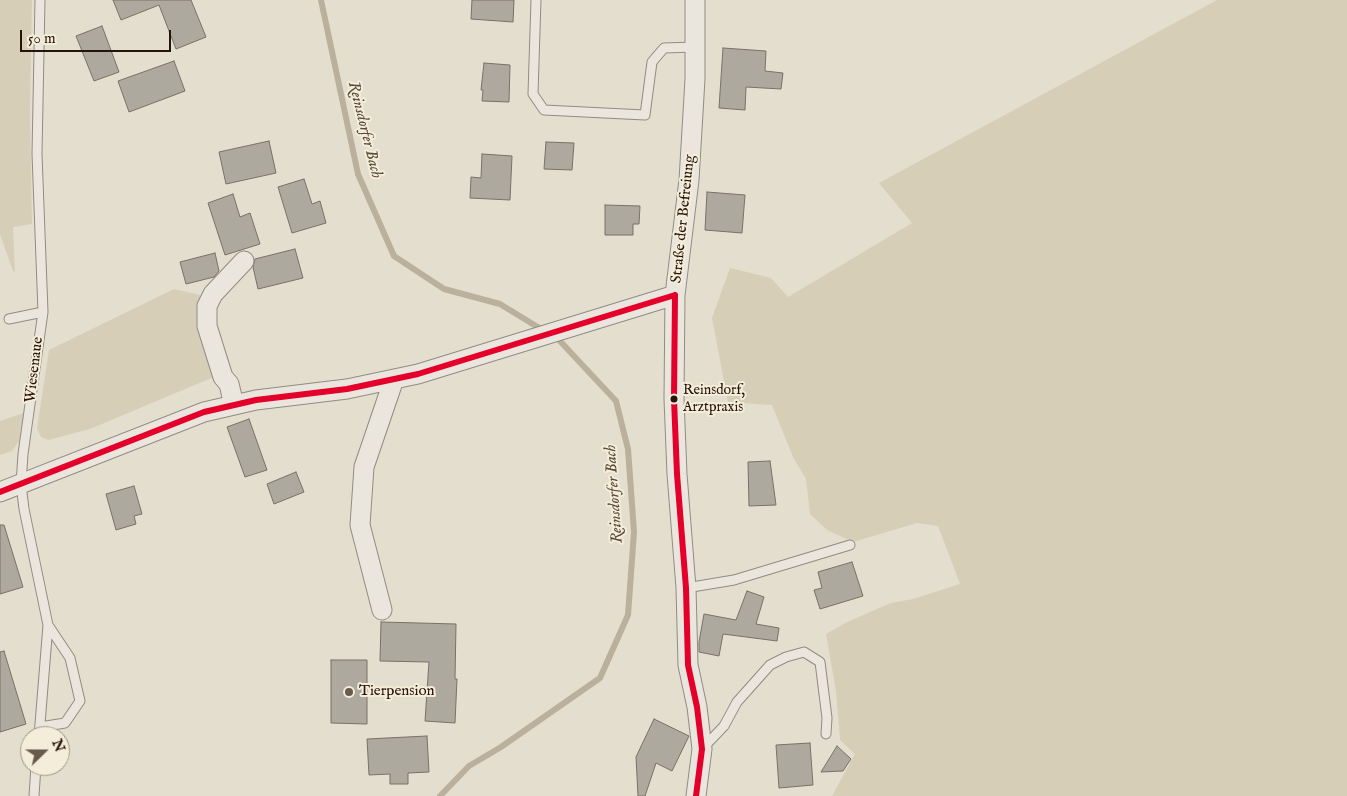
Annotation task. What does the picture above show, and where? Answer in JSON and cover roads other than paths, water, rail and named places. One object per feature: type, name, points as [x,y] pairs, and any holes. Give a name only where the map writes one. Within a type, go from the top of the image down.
[{"type":"street","name":"Straße der Befreiung","points":[[695,0],[695,79],[689,180],[676,296],[674,399],[677,474],[686,588],[688,665],[698,707],[702,749],[696,796]]},
{"type":"street","points":[[234,405],[229,384],[223,377],[207,326],[207,306],[212,294],[244,261]]},
{"type":"street","points":[[0,492],[204,412],[256,400],[347,389],[394,380],[676,296]]},
{"type":"street","points":[[382,610],[360,526],[364,467],[394,380]]},
{"type":"lane","name":"Wiesenaue","points":[[40,0],[37,154],[43,312],[23,454],[21,484],[48,625],[40,726]]},
{"type":"lane","points":[[536,0],[533,94],[544,110],[645,115],[652,62],[664,48],[695,47]]},
{"type":"lane","points":[[9,319],[43,312]]},
{"type":"lane","points":[[686,588],[734,580],[850,545]]},
{"type":"lane","points":[[48,625],[70,658],[80,700],[65,723],[57,726]]},
{"type":"lane","points":[[702,749],[724,726],[737,702],[770,666],[786,657],[804,652],[820,662],[827,718],[826,734]]},
{"type":"lane","points":[[34,796],[35,776]]},
{"type":"waterway","name":"Reinsdorfer Bach","points":[[321,0],[358,174],[394,256],[444,289],[500,304],[559,340],[616,401],[628,449],[634,532],[628,615],[600,678],[501,747],[469,766],[440,796]]},
{"type":"place","name":"Reinsdorf, Arztpraxis","points":[[674,399]]},
{"type":"place","name":"Tierpension","points":[[349,692]]}]
